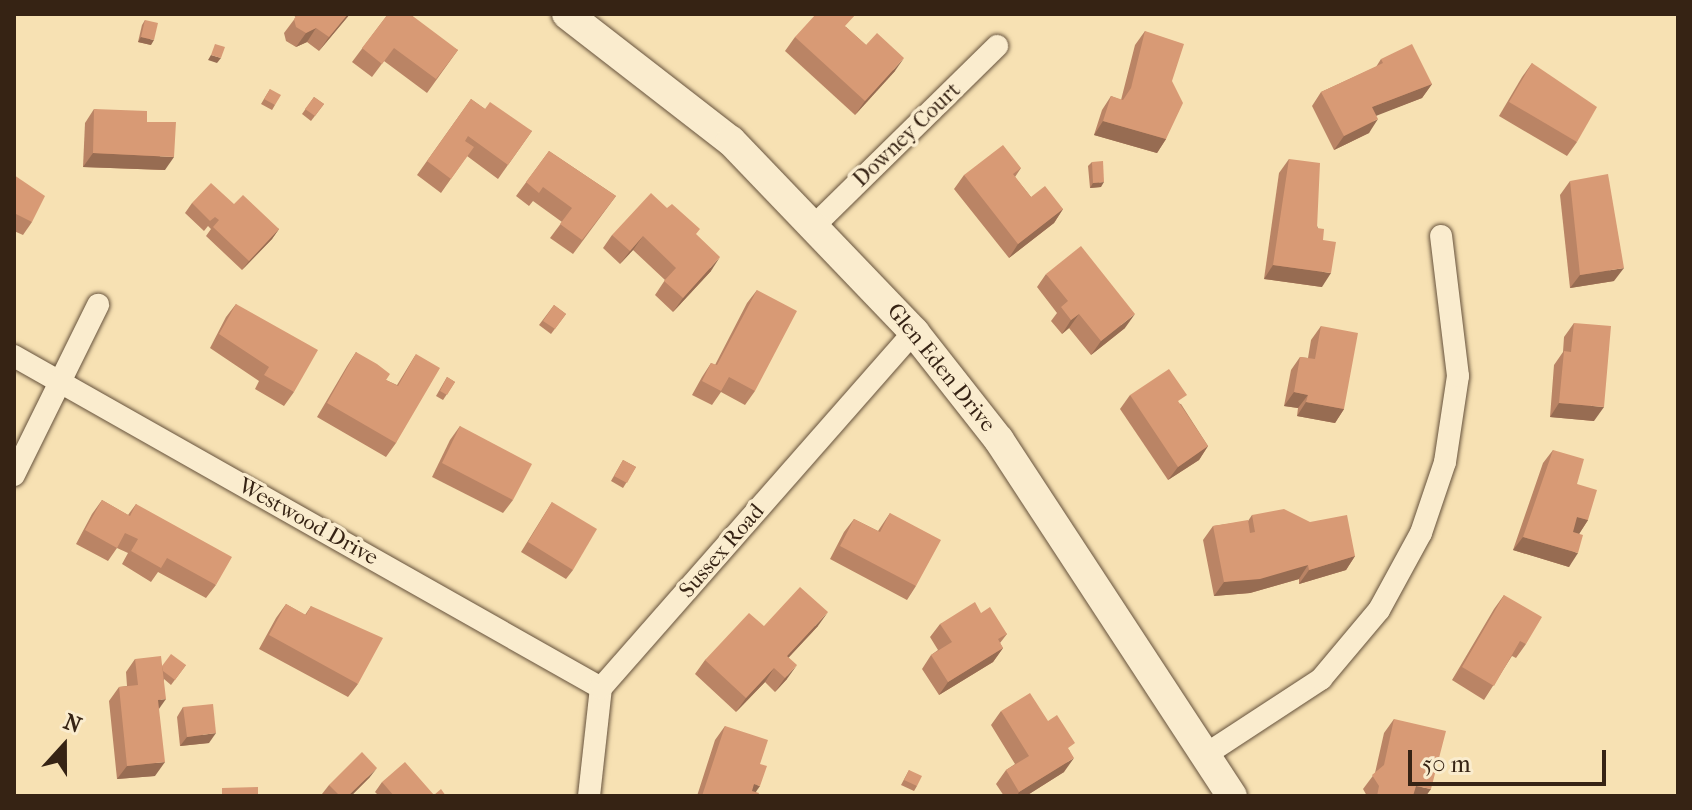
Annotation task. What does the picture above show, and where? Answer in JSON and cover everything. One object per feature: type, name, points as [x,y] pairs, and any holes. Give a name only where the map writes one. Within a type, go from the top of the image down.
[{"type":"main road","name":"Glen Eden Drive","points":[[567,14],[731,141],[816,224],[914,332],[999,440],[1232,796]]},
{"type":"street","name":"Downey Court","points":[[816,224],[997,46]]},
{"type":"street","points":[[1205,755],[1321,679],[1379,610],[1421,533],[1445,462],[1458,376],[1441,236]]},
{"type":"street","points":[[14,475],[98,305]]},
{"type":"street","name":"Sussex Road","points":[[601,688],[914,332]]},
{"type":"street","name":"Westwood Drive","points":[[14,356],[601,688]]},
{"type":"street","points":[[589,796],[601,688]]},
{"type":"building","points":[[298,14],[348,14],[329,37],[316,28],[306,33],[296,27],[294,19]]},
{"type":"building","points":[[388,14],[410,14],[458,50],[436,79],[394,48],[382,64],[362,48]]},
{"type":"building","points":[[816,14],[856,14],[845,26],[866,45],[877,33],[904,58],[865,101],[795,37]]},
{"type":"building","points":[[145,20],[158,23],[154,40],[141,37]]},
{"type":"building","points":[[1145,31],[1184,44],[1172,81],[1183,103],[1166,139],[1103,121],[1111,96],[1123,100],[1131,88]]},
{"type":"building","points":[[215,44],[225,47],[221,58],[211,55]]},
{"type":"building","points":[[1412,44],[1432,84],[1372,107],[1378,119],[1344,136],[1321,92],[1383,63],[1381,59]]},
{"type":"building","points":[[1532,63],[1597,107],[1577,142],[1509,102]]},
{"type":"building","points":[[270,89],[281,95],[275,105],[264,99]]},
{"type":"building","points":[[314,97],[324,104],[315,116],[305,109]]},
{"type":"building","points":[[471,99],[485,109],[490,102],[532,131],[508,165],[468,136],[465,141],[474,147],[451,179],[427,161]]},
{"type":"building","points":[[94,109],[147,111],[147,122],[176,122],[174,157],[93,153]]},
{"type":"building","points":[[1003,145],[1021,168],[1013,174],[1031,197],[1045,186],[1063,209],[1018,244],[964,175]]},
{"type":"building","points":[[549,151],[616,196],[582,240],[560,224],[572,208],[543,187],[539,193],[526,182]]},
{"type":"building","points":[[1289,159],[1320,163],[1317,228],[1324,229],[1323,240],[1336,242],[1331,273],[1273,265]]},
{"type":"building","points":[[1103,161],[1104,182],[1093,183],[1092,162]]},
{"type":"building","points":[[1608,174],[1624,268],[1580,275],[1570,181]]},
{"type":"building","points":[[14,175],[45,196],[32,222],[14,213]]},
{"type":"building","points":[[211,183],[234,204],[243,195],[279,229],[249,261],[213,227],[219,220],[215,217],[210,221],[192,203]]},
{"type":"building","points":[[651,193],[667,208],[672,204],[700,229],[696,234],[720,257],[683,298],[664,281],[676,268],[643,236],[630,251],[612,235]]},
{"type":"building","points":[[1081,246],[1135,314],[1101,341],[1079,314],[1071,320],[1061,307],[1068,301],[1046,274]]},
{"type":"building","points":[[757,290],[797,311],[755,391],[729,377],[721,391],[702,381],[711,363],[717,365]]},
{"type":"building","points":[[236,304],[318,350],[294,392],[264,375],[269,367],[219,334]]},
{"type":"building","points":[[554,305],[566,314],[555,329],[543,321]]},
{"type":"building","points":[[1574,323],[1611,326],[1604,407],[1559,403],[1564,351],[1571,352]]},
{"type":"building","points":[[1321,326],[1358,333],[1344,409],[1306,402],[1308,395],[1294,392],[1300,357],[1315,359]]},
{"type":"building","points":[[356,352],[390,374],[386,380],[398,386],[416,354],[440,368],[396,443],[327,403]]},
{"type":"building","points":[[1169,369],[1187,395],[1178,401],[1208,446],[1178,467],[1130,395]]},
{"type":"building","points":[[447,377],[455,382],[447,395],[440,391]]},
{"type":"building","points":[[460,426],[532,464],[513,500],[442,463]]},
{"type":"building","points":[[1553,450],[1584,459],[1577,484],[1597,490],[1588,520],[1577,517],[1573,532],[1583,535],[1578,553],[1523,537]]},
{"type":"building","points":[[623,460],[636,467],[627,483],[614,476]]},
{"type":"building","points":[[102,500],[130,516],[136,504],[232,557],[216,585],[167,558],[161,568],[131,551],[138,539],[125,533],[117,548],[85,530]]},
{"type":"building","points":[[552,502],[597,529],[573,570],[528,542]]},
{"type":"building","points":[[1284,509],[1310,522],[1347,515],[1355,556],[1309,570],[1308,565],[1260,579],[1224,582],[1213,526],[1248,520],[1250,533],[1255,532],[1252,515]]},
{"type":"building","points":[[890,513],[941,540],[916,586],[840,546],[854,519],[880,532]]},
{"type":"building","points":[[800,587],[828,612],[787,656],[797,665],[785,678],[774,668],[746,698],[705,660],[749,613],[764,626]]},
{"type":"building","points":[[1504,595],[1542,617],[1526,644],[1520,641],[1494,686],[1462,667]]},
{"type":"building","points":[[975,602],[981,613],[990,607],[1007,634],[998,639],[1003,648],[948,682],[931,655],[952,642],[940,624]]},
{"type":"building","points":[[286,604],[306,615],[311,606],[383,638],[358,684],[269,635]]},
{"type":"building","points":[[171,654],[186,665],[175,680],[163,671],[162,666]]},
{"type":"building","points":[[161,656],[166,699],[158,700],[165,762],[127,766],[119,687],[138,685],[135,659]]},
{"type":"building","points":[[1030,693],[1048,721],[1057,715],[1075,743],[1068,748],[1074,758],[1019,792],[1006,770],[1029,756],[1001,711]]},
{"type":"building","points":[[213,704],[216,733],[187,737],[183,707]]},
{"type":"building","points":[[1394,719],[1446,731],[1431,789],[1416,786],[1413,796],[1377,796],[1379,786],[1372,775],[1384,765]]},
{"type":"building","points":[[725,726],[768,740],[760,764],[767,766],[760,786],[754,784],[752,791],[759,793],[758,796],[702,796]]},
{"type":"building","points":[[362,752],[377,768],[348,796],[340,796],[329,785]]},
{"type":"building","points":[[405,762],[434,795],[441,789],[446,796],[394,796],[382,782]]},
{"type":"building","points":[[909,770],[922,776],[917,786],[904,780]]},
{"type":"building","points":[[258,787],[258,796],[222,796],[222,788]]}]
